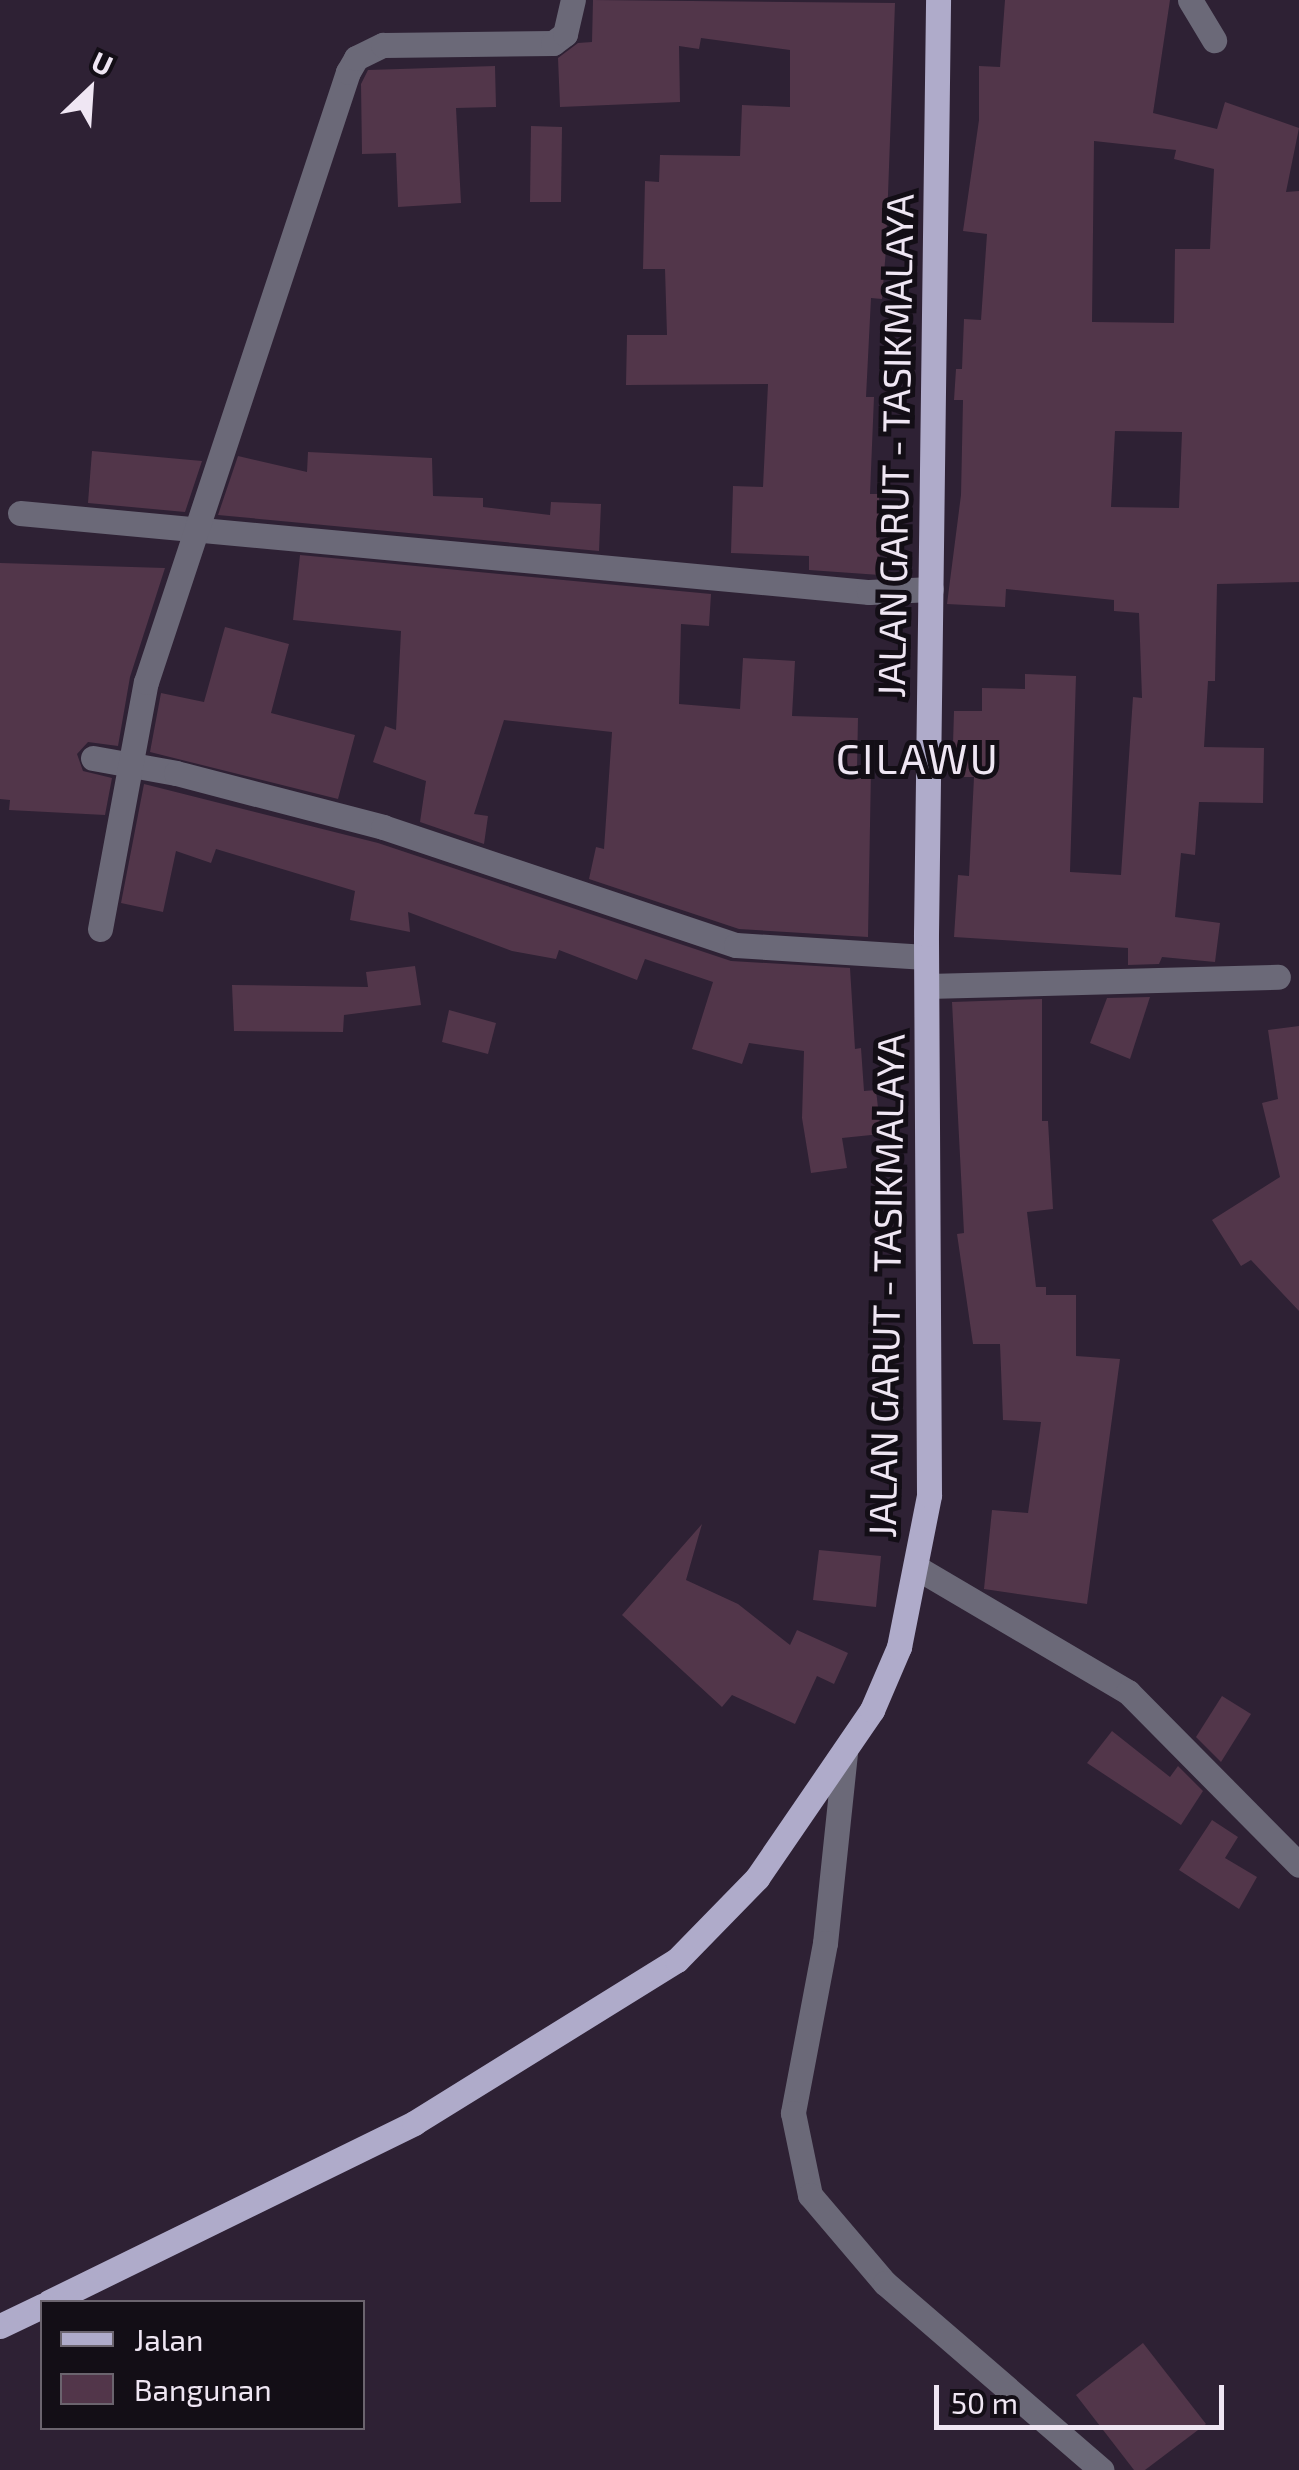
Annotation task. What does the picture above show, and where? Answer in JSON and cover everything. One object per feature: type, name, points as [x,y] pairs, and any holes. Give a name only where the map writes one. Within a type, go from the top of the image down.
[{"type":"main road","name":"JALAN GARUT - TASIKMALAYA","points":[[54,2300],[414,2122],[677,1960],[757,1878],[846,1753],[899,1647],[919,1569],[929,1495],[926,957],[938,0]]},
{"type":"main road","name":"JALAN GARUT - TASIKMALAYA","points":[[0,2326],[40,2307]]},
{"type":"street","points":[[100,928],[146,682],[356,58],[383,44],[553,43],[566,34],[573,0]]},
{"type":"street","points":[[1190,0],[1214,40]]},
{"type":"street","points":[[20,513],[869,592],[930,589]]},
{"type":"street","points":[[94,758],[383,827],[736,945],[926,957]]},
{"type":"street","points":[[927,986],[1278,978]]},
{"type":"street","points":[[919,1569],[1128,1692],[1299,1865]]},
{"type":"street","points":[[846,1753],[825,1943],[794,2113],[810,2195],[885,2282],[1102,2470]]},
{"type":"building","points":[[593,0],[895,3],[886,249],[882,299],[871,298],[866,397],[874,397],[870,494],[879,494],[880,575],[809,570],[809,556],[731,553],[733,486],[763,487],[768,384],[626,385],[627,335],[667,335],[665,269],[643,269],[645,181],[659,182],[660,155],[740,156],[742,105],[790,107],[790,50],[701,38],[699,49],[679,46],[680,102],[560,107],[558,58],[578,43],[592,42]]},
{"type":"building","points":[[1005,0],[1170,0],[1153,113],[1217,129],[1225,102],[1299,128],[1286,192],[1299,191],[1299,582],[1217,584],[1215,681],[1208,681],[1204,747],[1264,748],[1263,803],[1199,802],[1195,855],[1181,853],[1175,917],[1220,923],[1215,962],[1162,957],[1159,964],[1128,965],[1128,948],[954,937],[958,875],[969,876],[974,777],[952,777],[954,711],[982,711],[982,688],[1025,689],[1025,674],[1076,676],[1070,872],[1121,875],[1133,697],[1142,698],[1139,613],[1114,611],[1114,600],[1006,589],[1005,607],[947,604],[961,495],[963,400],[954,400],[956,369],[962,369],[964,319],[981,320],[987,234],[963,231],[979,120],[979,66],[1000,67]],"holes":[[[1094,141],[1176,150],[1174,159],[1214,169],[1210,249],[1175,249],[1174,323],[1092,322]],[[1115,431],[1182,432],[1179,508],[1111,507]]]},
{"type":"building","points":[[495,66],[496,107],[456,108],[461,203],[398,207],[396,153],[362,154],[361,84],[368,70]]},
{"type":"building","points":[[531,126],[562,127],[561,202],[530,202]]},
{"type":"building","points":[[92,451],[202,461],[185,512],[88,503]]},
{"type":"building","points":[[308,452],[432,458],[433,496],[483,498],[483,507],[550,515],[551,502],[601,504],[599,551],[218,515],[238,456],[307,472]]},
{"type":"building","points":[[300,555],[711,594],[709,626],[681,624],[679,704],[740,709],[743,658],[795,661],[792,716],[858,718],[857,768],[871,769],[868,937],[739,929],[589,879],[596,847],[604,849],[612,732],[504,720],[474,814],[488,816],[484,844],[420,822],[426,781],[373,762],[385,726],[396,730],[401,631],[293,620]]},
{"type":"building","points":[[0,563],[165,568],[130,677],[118,746],[88,742],[77,754],[83,771],[112,778],[105,815],[9,810],[10,800],[0,799]]},
{"type":"building","points":[[225,627],[289,644],[271,713],[355,735],[338,799],[150,752],[161,693],[204,702]]},
{"type":"building","points":[[144,784],[378,843],[731,961],[850,968],[855,1049],[861,1048],[864,1091],[876,1090],[881,1134],[842,1138],[847,1168],[811,1173],[802,1118],[804,1051],[749,1043],[742,1064],[692,1049],[713,982],[645,959],[637,980],[559,950],[556,959],[512,951],[408,912],[410,932],[350,920],[355,891],[216,849],[211,863],[176,851],[163,912],[121,903]]},
{"type":"building","points":[[415,966],[421,1005],[344,1015],[343,1032],[234,1031],[232,985],[368,987],[366,972]]},
{"type":"building","points":[[1150,997],[1130,1059],[1090,1043],[1107,998]]},
{"type":"building","points":[[1042,999],[1042,1121],[1048,1121],[1053,1209],[1027,1212],[1036,1287],[1046,1287],[1046,1295],[1076,1295],[1076,1356],[1120,1359],[1087,1604],[984,1589],[992,1510],[1028,1513],[1041,1422],[1003,1420],[1000,1344],[973,1344],[957,1234],[964,1233],[952,1002]]},
{"type":"building","points":[[449,1010],[496,1023],[488,1054],[442,1042]]},
{"type":"building","points":[[1299,1026],[1299,1311],[1251,1260],[1241,1266],[1212,1220],[1280,1177],[1262,1103],[1278,1099],[1268,1030]]},
{"type":"building","points":[[702,1524],[686,1580],[738,1604],[790,1645],[797,1630],[848,1653],[834,1684],[817,1676],[795,1724],[732,1695],[722,1707],[622,1615]]},
{"type":"building","points":[[819,1550],[881,1556],[876,1607],[813,1600]]},
{"type":"building","points":[[1222,1696],[1251,1714],[1221,1762],[1196,1737]]},
{"type":"building","points":[[1112,1731],[1170,1777],[1178,1766],[1203,1791],[1181,1825],[1087,1763]]},
{"type":"building","points":[[1212,1820],[1238,1837],[1225,1858],[1257,1877],[1239,1909],[1179,1870]]},
{"type":"building","points":[[1143,2343],[1206,2424],[1145,2470],[1134,2470],[1076,2395]]},
{"type":"district","name":"CILAWU","points":[[918,757]]}]
